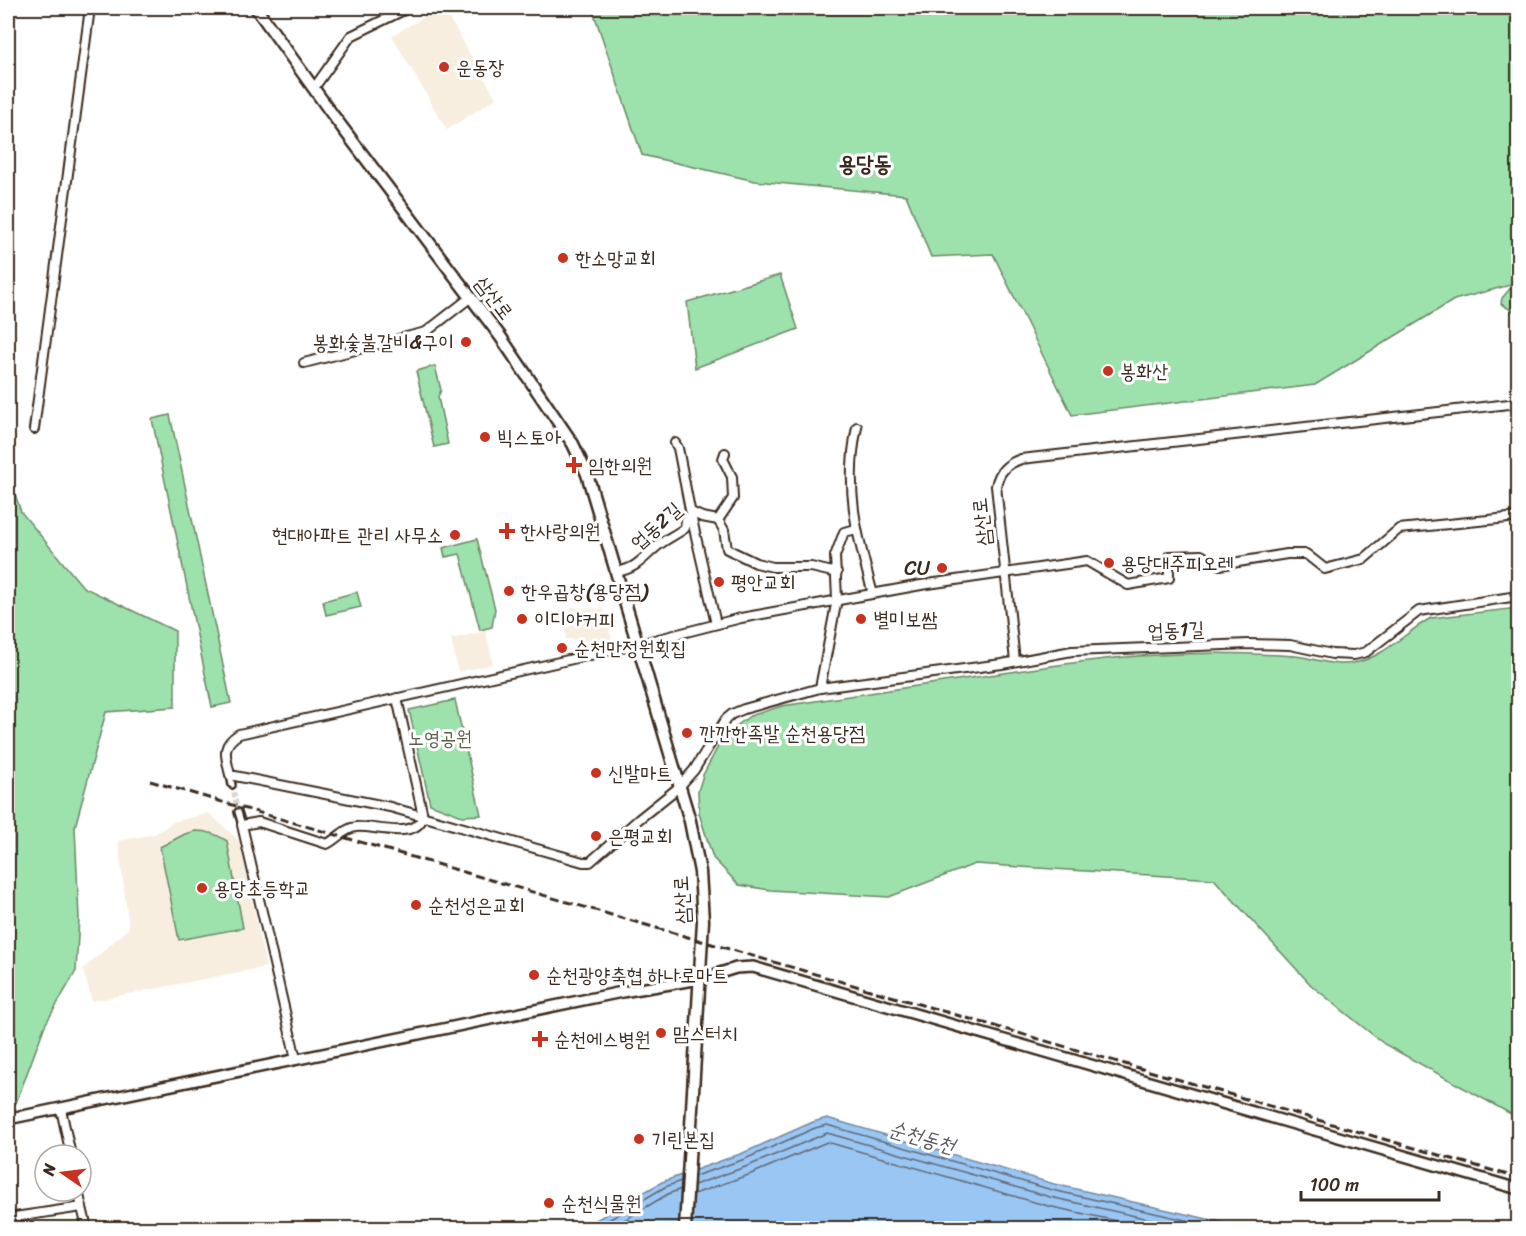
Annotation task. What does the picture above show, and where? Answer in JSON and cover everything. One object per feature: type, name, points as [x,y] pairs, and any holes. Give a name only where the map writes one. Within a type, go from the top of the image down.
[{"type":"main road","name":"삼산로","points":[[256,8],[500,336],[573,444],[587,474],[690,821],[700,872],[703,921],[685,1228]]},
{"type":"street","points":[[34,429],[90,8]]},
{"type":"street","points":[[314,88],[351,36],[408,8]]},
{"type":"street","points":[[304,363],[426,332],[471,297]]},
{"type":"street","name":"삼산로","points":[[1016,661],[996,486],[998,476],[1010,463],[1021,459],[1518,403]]},
{"type":"street","points":[[857,428],[850,482],[873,594]]},
{"type":"street","points":[[675,443],[678,448],[716,624]]},
{"type":"street","points":[[724,453],[723,459],[732,477],[733,498],[718,520],[724,530],[728,549],[739,556],[773,567],[811,567],[837,573]]},
{"type":"street","name":"업동2길","points":[[616,572],[629,569],[642,561],[661,543],[685,528],[686,520],[693,513],[718,520]]},
{"type":"street","points":[[1005,573],[1087,561],[1128,585],[1169,578],[1169,555],[1201,555],[1220,565],[1287,554],[1306,555],[1324,569],[1364,559],[1399,529],[1518,517]]},
{"type":"street","points":[[820,688],[837,599],[835,556],[844,532],[858,529]]},
{"type":"street","name":"삼산로","points":[[639,644],[716,624],[837,599],[1005,573]]},
{"type":"street","name":"업동1길","points":[[423,816],[583,862],[590,862],[679,787],[694,770],[726,719],[732,714],[820,688],[1072,651],[1249,644],[1290,645],[1332,654],[1354,655],[1366,652],[1419,611],[1518,596]]},
{"type":"street","points":[[232,785],[226,748],[230,740],[239,734],[639,644]]},
{"type":"street","points":[[242,825],[259,822],[327,844],[353,827],[402,830],[419,824],[423,816],[397,698]]},
{"type":"street","points":[[230,775],[390,807],[423,816]]},
{"type":"street","points":[[238,812],[296,1059]]},
{"type":"street","points":[[8,1119],[622,992],[700,979],[736,968],[761,969],[1518,1189]]},
{"type":"street","points":[[60,1109],[67,1143]]},
{"type":"street","points":[[81,1203],[87,1228]]},
{"type":"street","points":[[8,1218],[82,1207]]},
{"type":"shaded area","name":"운동장","points":[[439,8],[443,8],[496,98],[447,130],[392,36]]},
{"type":"shaded area","points":[[571,607],[604,609],[612,642],[566,639],[565,628],[570,627]]},
{"type":"shaded area","points":[[486,631],[493,664],[458,672],[451,639]]},
{"type":"shaded area","name":"용당초등학교","points":[[209,813],[240,842],[266,967],[92,1001],[83,969],[129,928],[118,841],[155,834],[173,822]]},
{"type":"green space","points":[[592,8],[1518,8],[1518,314],[1501,304],[1502,298],[1514,284],[1454,300],[1315,385],[1072,415],[993,254],[931,257],[906,195],[755,181],[642,155]]},
{"type":"green space","points":[[780,275],[798,329],[695,368],[687,302]]},
{"type":"green space","points":[[435,366],[441,390],[438,397],[448,444],[434,447],[416,371]]},
{"type":"green space","points":[[170,415],[231,703],[212,707],[152,419]]},
{"type":"green space","points":[[8,473],[21,512],[83,587],[175,631],[175,707],[106,712],[75,827],[79,918],[76,971],[45,1025],[16,1103],[8,1105]]},
{"type":"green space","points":[[477,539],[495,609],[492,627],[480,630],[460,554],[445,557],[443,548]]},
{"type":"green space","points":[[357,592],[361,607],[326,615],[323,601]]},
{"type":"green space","points":[[1518,608],[1518,1118],[1384,1044],[1311,985],[1214,879],[975,864],[889,897],[770,890],[739,885],[713,858],[699,813],[698,791],[703,775],[724,735],[750,716],[782,706],[1058,665],[1139,656],[1193,653],[1244,654],[1295,656],[1346,664],[1375,656],[1431,618]]},
{"type":"green space","name":"노영공원","points":[[455,700],[481,815],[462,816],[430,804],[409,710]]},
{"type":"green space","name":"용당초등학교","points":[[195,831],[212,833],[227,841],[243,928],[179,940],[160,847]]},
{"type":"water","points":[[827,1118],[1054,1184],[1247,1228],[582,1228],[662,1182],[743,1153]]},
{"type":"tunnel","points":[[232,785],[238,812]]},
{"type":"railway","points":[[150,781],[1518,1178]]},
{"type":"place","name":"운동장","points":[[444,67]]},
{"type":"place","name":"한소망교회","points":[[563,258]]},
{"type":"place","name":"봉화숯불갈비&구이","points":[[466,342]]},
{"type":"place","name":"봉화산","points":[[1108,371]]},
{"type":"place","name":"빅스토아","points":[[485,437]]},
{"type":"place","name":"임한의원","points":[[574,465]]},
{"type":"place","name":"한사랑의원","points":[[507,531]]},
{"type":"place","name":"현대아파트 관리 사무소","points":[[455,535]]},
{"type":"place","name":"용당대주피오레","points":[[1109,563]]},
{"type":"place","name":"CU","points":[[942,568]]},
{"type":"place","name":"평안교회","points":[[719,582]]},
{"type":"place","name":"한우곱창(용당점)","points":[[509,591]]},
{"type":"place","name":"이디야커피","points":[[522,619]]},
{"type":"place","name":"별미보쌈","points":[[861,619]]},
{"type":"place","name":"순천만정원횟집","points":[[562,648]]},
{"type":"place","name":"깐깐한족발 순천용당점","points":[[687,733]]},
{"type":"place","name":"신발마트","points":[[596,773]]},
{"type":"place","name":"은평교회","points":[[596,836]]},
{"type":"place","name":"용당초등학교","points":[[202,888]]},
{"type":"place","name":"순천성은교회","points":[[416,905]]},
{"type":"place","name":"순천광양축협 하나로마트","points":[[534,975]]},
{"type":"place","name":"맘스터치","points":[[661,1033]]},
{"type":"place","name":"순천에스병원","points":[[540,1039]]},
{"type":"place","name":"기린본집","points":[[639,1139]]},
{"type":"place","name":"순천식물원","points":[[549,1203]]},
{"type":"district","name":"용당동","points":[[865,163]]},
{"type":"water label","name":"순천동천","points":[[922,1137]]}]
